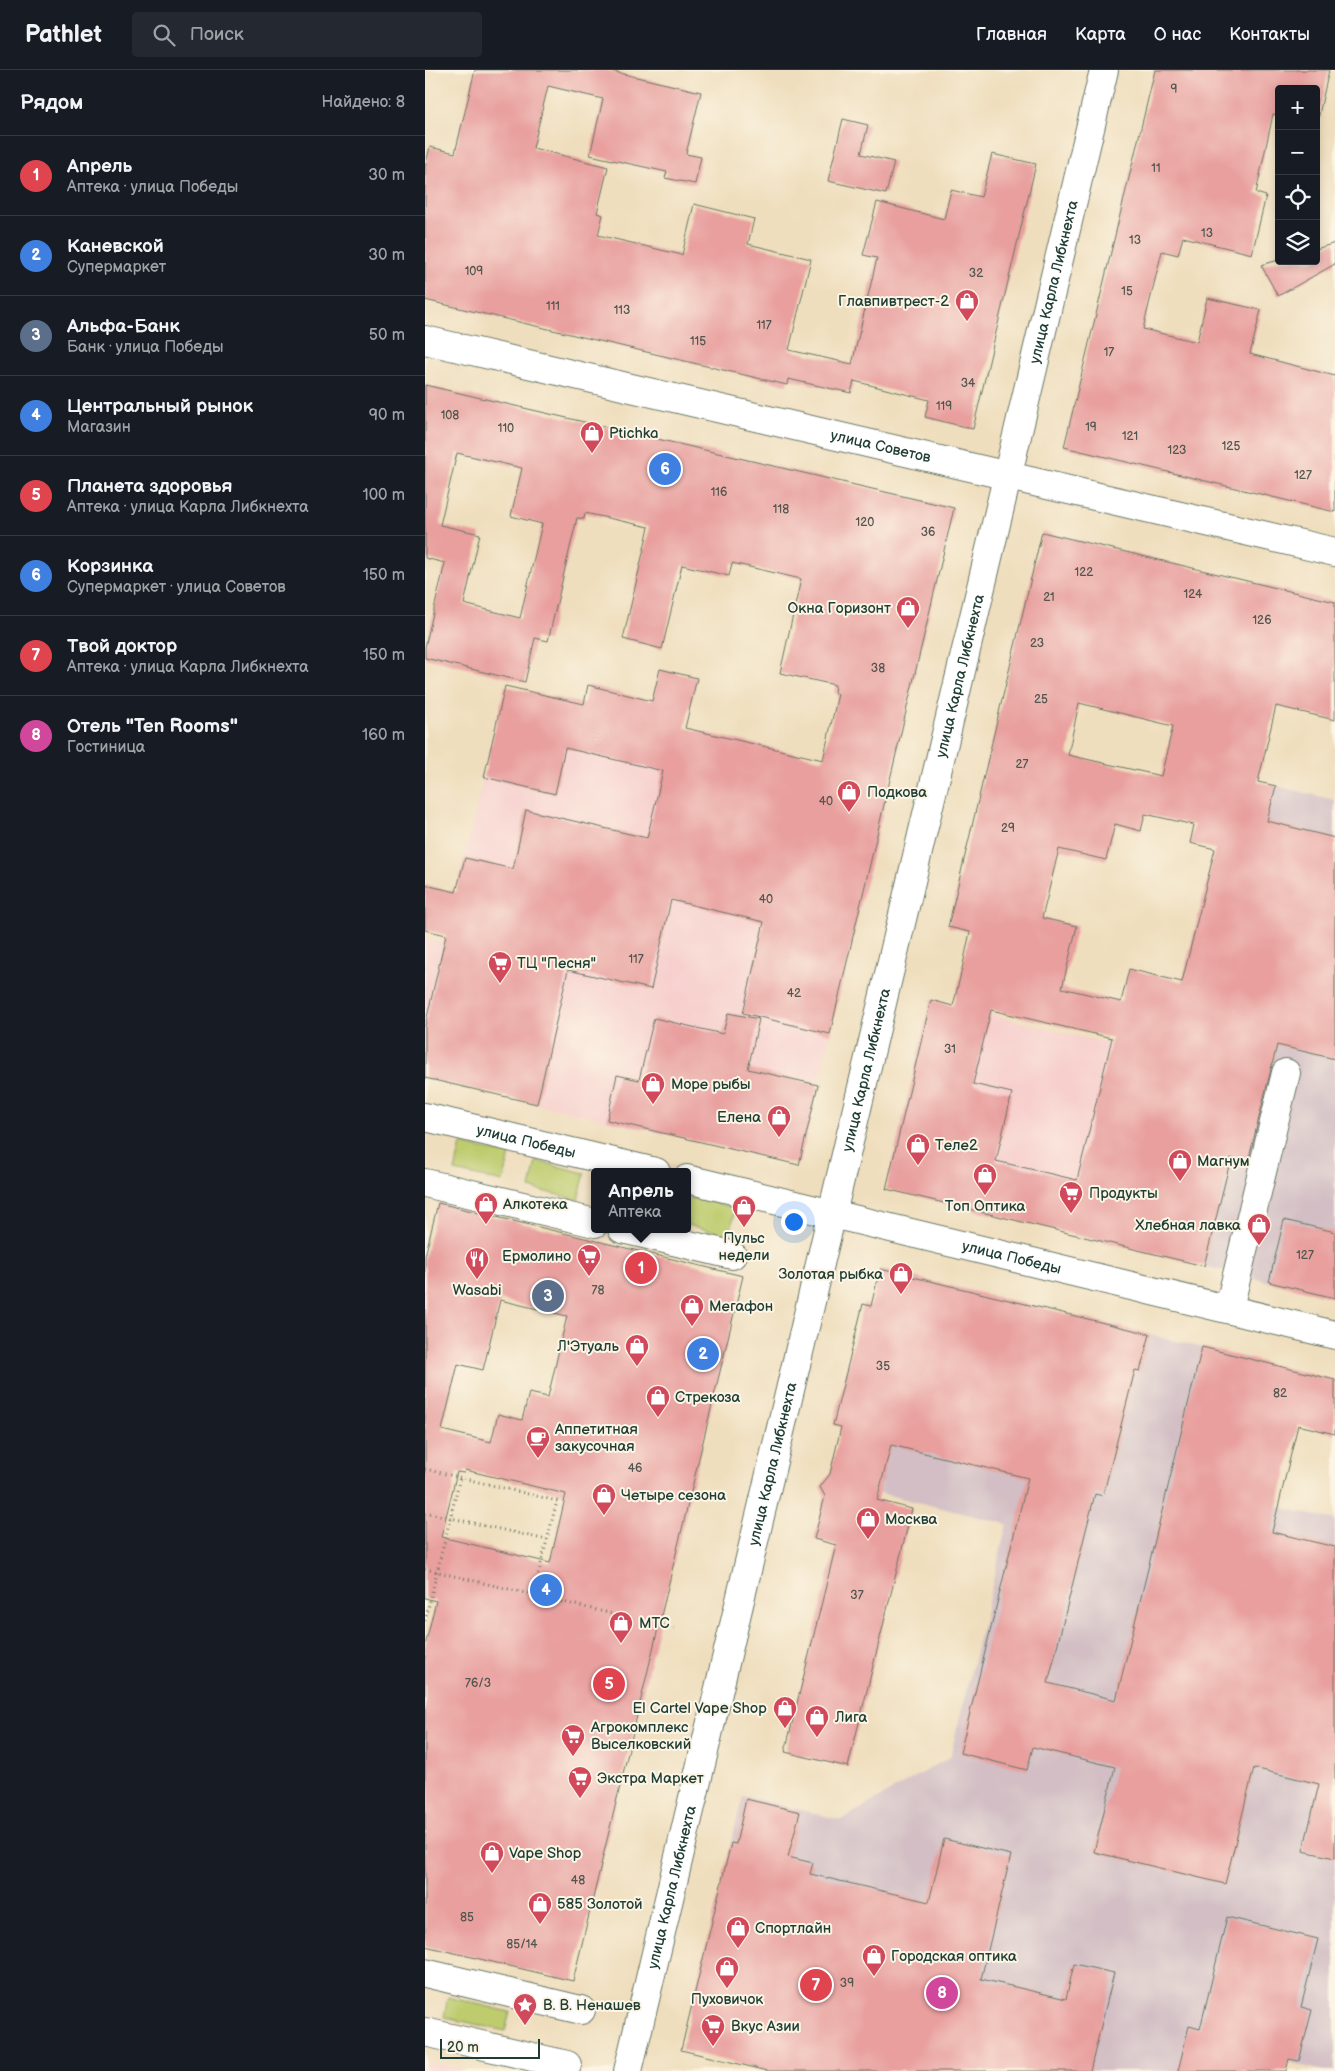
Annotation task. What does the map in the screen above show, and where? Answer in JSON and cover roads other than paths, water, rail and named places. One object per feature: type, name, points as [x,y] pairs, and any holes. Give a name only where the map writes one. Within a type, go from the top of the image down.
[{"type":"street","name":"улица Карла Либкнехта","points":[[628,2071],[1104,70]]},
{"type":"street","name":"улица Советов","points":[[425,340],[1335,552]]},
{"type":"street","points":[[1229,1308],[1286,1073]]},
{"type":"street","name":"улица Победы","points":[[425,1117],[639,1168]]},
{"type":"street","name":"улица Победы","points":[[691,1180],[1335,1335]]},
{"type":"street","points":[[425,1182],[591,1222]]},
{"type":"street","points":[[638,1233],[733,1256]]},
{"type":"street","points":[[425,1973],[581,2010]]},
{"type":"street","points":[[425,2032],[567,2065]]},
{"type":"place","name":"Главпивтрест-2","points":[[967,322]]},
{"type":"place","name":"Ptichka","points":[[592,454]]},
{"type":"place","name":"Корзинка","points":[[665,469]]},
{"type":"place","name":"Окна Горизонт","points":[[908,629]]},
{"type":"place","name":"Подкова","points":[[849,813]]},
{"type":"place","name":"ТЦ \"Песня\"","points":[[500,984]]},
{"type":"place","name":"Море рыбы","points":[[653,1105]]},
{"type":"place","name":"Елена","points":[[779,1138]]},
{"type":"place","name":"Теле2","points":[[918,1166]]},
{"type":"place","name":"Магнум","points":[[1180,1182]]},
{"type":"place","name":"Топ Оптика","points":[[985,1196]]},
{"type":"place","name":"Продукты","points":[[1071,1214]]},
{"type":"place","name":"Алкотека","points":[[486,1225]]},
{"type":"place","name":"Пульс недели","points":[[744,1228]]},
{"type":"place","name":"Хлебная лавка","points":[[1259,1246]]},
{"type":"place","name":"Апрель","points":[[641,1268]]},
{"type":"place","name":"Ермолино","points":[[589,1277]]},
{"type":"place","name":"Wasabi","points":[[477,1280]]},
{"type":"place","name":"Золотая рыбка","points":[[901,1295]]},
{"type":"place","name":"Альфа-Банк","points":[[548,1296]]},
{"type":"place","name":"Мегафон","points":[[692,1327]]},
{"type":"place","name":"Каневской","points":[[703,1354]]},
{"type":"place","name":"Л'Этуаль","points":[[637,1367]]},
{"type":"place","name":"Стрекоза","points":[[658,1418]]},
{"type":"place","name":"Аппетитная закусочная","points":[[538,1459]]},
{"type":"place","name":"Четыре сезона","points":[[604,1516]]},
{"type":"place","name":"Москва","points":[[868,1540]]},
{"type":"place","name":"Центральный рынок","points":[[546,1590]]},
{"type":"place","name":"МТС","points":[[621,1644]]},
{"type":"place","name":"Планета здоровья","points":[[609,1684]]},
{"type":"place","name":"El Cartel Vape Shop","points":[[785,1729]]},
{"type":"place","name":"Лига","points":[[817,1738]]},
{"type":"place","name":"Агрокомплекс Выселковский","points":[[573,1757]]},
{"type":"place","name":"Экстра Маркет","points":[[580,1799]]},
{"type":"place","name":"Vape Shop","points":[[492,1874]]},
{"type":"place","name":"585 Золотой","points":[[540,1925]]},
{"type":"place","name":"Спортлайн","points":[[738,1949]]},
{"type":"place","name":"Городская оптика","points":[[874,1977]]},
{"type":"place","name":"Твой доктор","points":[[816,1985]]},
{"type":"place","name":"Пуховичок","points":[[727,1989]]},
{"type":"place","name":"Отель \"Ten Rooms\"","points":[[942,1993]]},
{"type":"place","name":"В. В. Ненашев","points":[[525,2026]]},
{"type":"place","name":"Вкус Азии","points":[[713,2047]]}]
